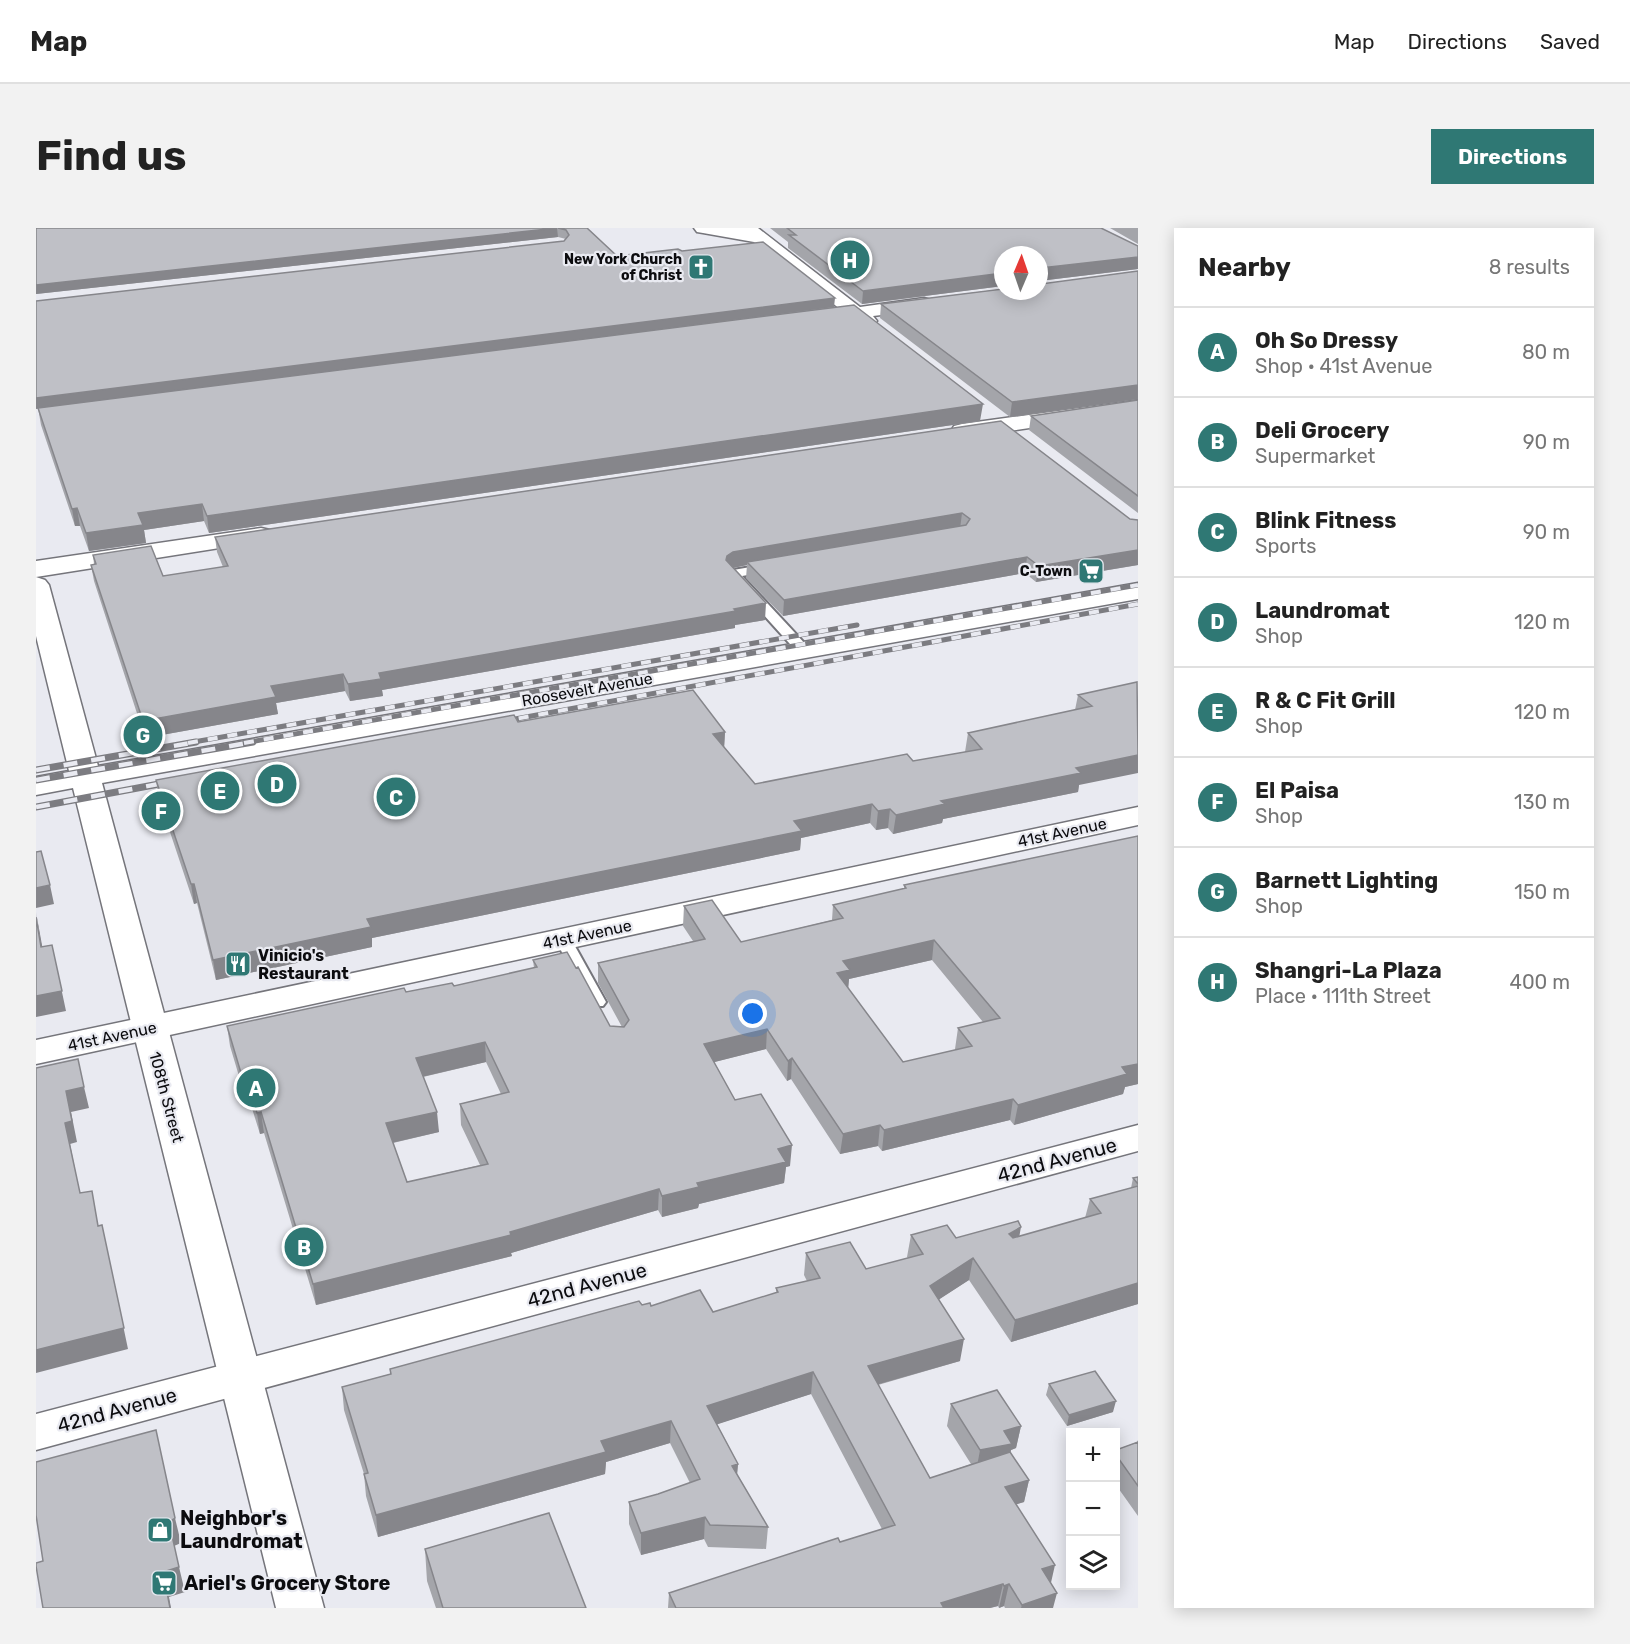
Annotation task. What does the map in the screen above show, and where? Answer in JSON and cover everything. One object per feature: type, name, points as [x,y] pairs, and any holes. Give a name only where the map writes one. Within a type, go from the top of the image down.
[{"type":"street","points":[[703,228],[753,233],[883,333]]},
{"type":"street","points":[[800,320],[943,302]]},
{"type":"street","points":[[946,434],[1138,406]]},
{"type":"street","points":[[982,408],[1026,442]]},
{"type":"street","points":[[36,569],[284,532]]},
{"type":"street","name":"108th Street","points":[[36,585],[300,1608]]},
{"type":"street","name":"Roosevelt Avenue","points":[[36,786],[1138,591]]},
{"type":"street","name":"41st Avenue","points":[[36,1052],[1138,816]]},
{"type":"street","name":"42nd Avenue","points":[[36,1432],[1138,1138]]},
{"type":"lane","points":[[778,566],[733,574],[804,651]]},
{"type":"lane","points":[[563,939],[607,1021]]},
{"type":"building","points":[[36,228],[557,228],[36,285]]},
{"type":"building","points":[[558,228],[587,228],[617,256],[763,242],[835,298],[36,398],[36,301],[564,241],[569,235],[566,230]]},
{"type":"building","points":[[787,228],[1101,228],[1138,246],[1138,257],[1048,267],[1048,246],[994,246],[994,274],[863,291],[789,235],[796,235]]},
{"type":"building","points":[[1138,271],[1138,385],[1012,402],[881,304],[994,290],[994,300],[1048,300],[1048,283]]},
{"type":"building","points":[[854,305],[983,404],[207,516],[202,504],[138,513],[143,525],[86,533],[77,508],[72,509],[38,408]]},
{"type":"building","points":[[1138,400],[1138,496],[1031,416]]},
{"type":"building","points":[[1001,421],[1130,519],[1138,520],[1138,550],[1039,566],[1027,557],[784,600],[747,562],[966,525],[970,519],[962,513],[733,552],[727,556],[726,560],[766,603],[734,609],[736,611],[379,673],[381,679],[348,684],[343,674],[271,686],[276,697],[143,721],[91,565],[96,564],[93,555],[151,546],[163,576],[228,566],[215,537]]},
{"type":"building","points":[[1137,682],[1138,755],[1076,768],[1081,773],[941,801],[945,804],[896,815],[890,809],[878,811],[872,804],[794,821],[802,831],[367,919],[371,927],[213,960],[194,884],[191,884],[156,780],[514,715],[518,722],[693,690],[725,732],[713,734],[755,784],[907,754],[913,761],[982,749],[968,733],[1092,706],[1078,695]]},
{"type":"building","points":[[1138,836],[1138,1064],[1122,1067],[1127,1074],[1018,1105],[1013,1099],[884,1130],[880,1125],[843,1134],[792,1058],[788,1061],[767,1029],[704,1044],[735,1100],[761,1094],[792,1145],[778,1149],[786,1162],[697,1183],[699,1187],[662,1196],[659,1189],[510,1232],[511,1235],[313,1284],[261,1112],[257,1113],[248,1082],[244,1083],[227,1026],[404,988],[406,992],[452,983],[454,986],[537,967],[533,960],[567,952],[576,968],[578,967],[610,1026],[624,1027],[629,1020],[598,963],[705,939],[684,906],[712,900],[741,942],[843,918],[833,905],[906,888],[904,885]],"holes":[[[934,940],[1000,1018],[958,1028],[972,1046],[903,1062],[837,973],[850,970],[843,961]],[[485,1042],[509,1092],[460,1104],[488,1164],[407,1182],[386,1123],[437,1112],[416,1058]]]},
{"type":"building","points":[[41,851],[50,885],[36,888],[36,852]]},
{"type":"building","points":[[36,917],[41,947],[52,945],[62,991],[36,996]]},
{"type":"building","points":[[78,1059],[84,1087],[66,1091],[72,1121],[65,1123],[80,1193],[92,1191],[98,1226],[102,1225],[124,1328],[36,1350],[36,1068]]},
{"type":"building","points":[[1138,1186],[1138,1283],[1015,1320],[973,1258],[930,1286],[964,1339],[868,1366],[930,1478],[1010,1452],[1029,1480],[1005,1487],[1055,1565],[1042,1569],[1057,1593],[1022,1605],[1009,1584],[1004,1586],[1003,1584],[941,1603],[944,1608],[676,1608],[669,1593],[838,1538],[840,1542],[895,1525],[813,1372],[707,1406],[738,1464],[732,1466],[768,1527],[710,1525],[705,1517],[641,1533],[629,1502],[700,1479],[671,1421],[601,1441],[606,1452],[376,1515],[364,1474],[368,1473],[342,1387],[391,1374],[390,1369],[639,1301],[642,1305],[650,1303],[651,1306],[700,1290],[713,1312],[778,1292],[776,1288],[820,1278],[806,1253],[850,1242],[866,1269],[923,1254],[911,1235],[947,1225],[956,1238],[1018,1221],[1021,1227],[1009,1234],[1013,1238],[1101,1213],[1090,1199]]},
{"type":"building","points":[[1095,1371],[1116,1401],[1069,1415],[1049,1384]]},
{"type":"building","points":[[997,1390],[1021,1426],[1004,1431],[1012,1444],[980,1450],[951,1404]]},
{"type":"building","points":[[156,1430],[175,1518],[169,1522],[179,1567],[163,1572],[170,1608],[43,1608],[36,1566],[36,1563],[43,1561],[36,1515],[36,1462]]},
{"type":"building","points":[[1138,1442],[1138,1486],[1120,1461],[1120,1449]]},
{"type":"building","points":[[549,1513],[586,1608],[443,1608],[425,1549]]},
{"type":"railway","points":[[244,743],[1138,585]]},
{"type":"railway","points":[[499,722],[1138,604]]},
{"type":"railway","points":[[188,743],[857,625]]},
{"type":"railway","points":[[36,770],[196,742]]},
{"type":"railway","points":[[36,780],[253,742]]},
{"type":"railway","points":[[36,807],[175,781]]},
{"type":"place","name":"Shangri-La Plaza","points":[[850,260]]},
{"type":"place","name":"New York Church of Christ","points":[[701,267]]},
{"type":"place","name":"C-Town","points":[[1091,571]]},
{"type":"place","name":"Barnett Lighting","points":[[143,735]]},
{"type":"place","name":"Laundromat","points":[[277,784]]},
{"type":"place","name":"R & C Fit Grill","points":[[220,791]]},
{"type":"place","name":"Blink Fitness","points":[[396,797]]},
{"type":"place","name":"El Paisa","points":[[161,811]]},
{"type":"place","name":"Vinicio's Restaurant","points":[[238,964]]},
{"type":"place","name":"Oh So Dressy","points":[[256,1088]]},
{"type":"place","name":"Deli Grocery","points":[[304,1247]]},
{"type":"place","name":"Neighbor's Laundromat","points":[[160,1530]]},
{"type":"place","name":"Ariel's Grocery Store","points":[[164,1583]]}]
